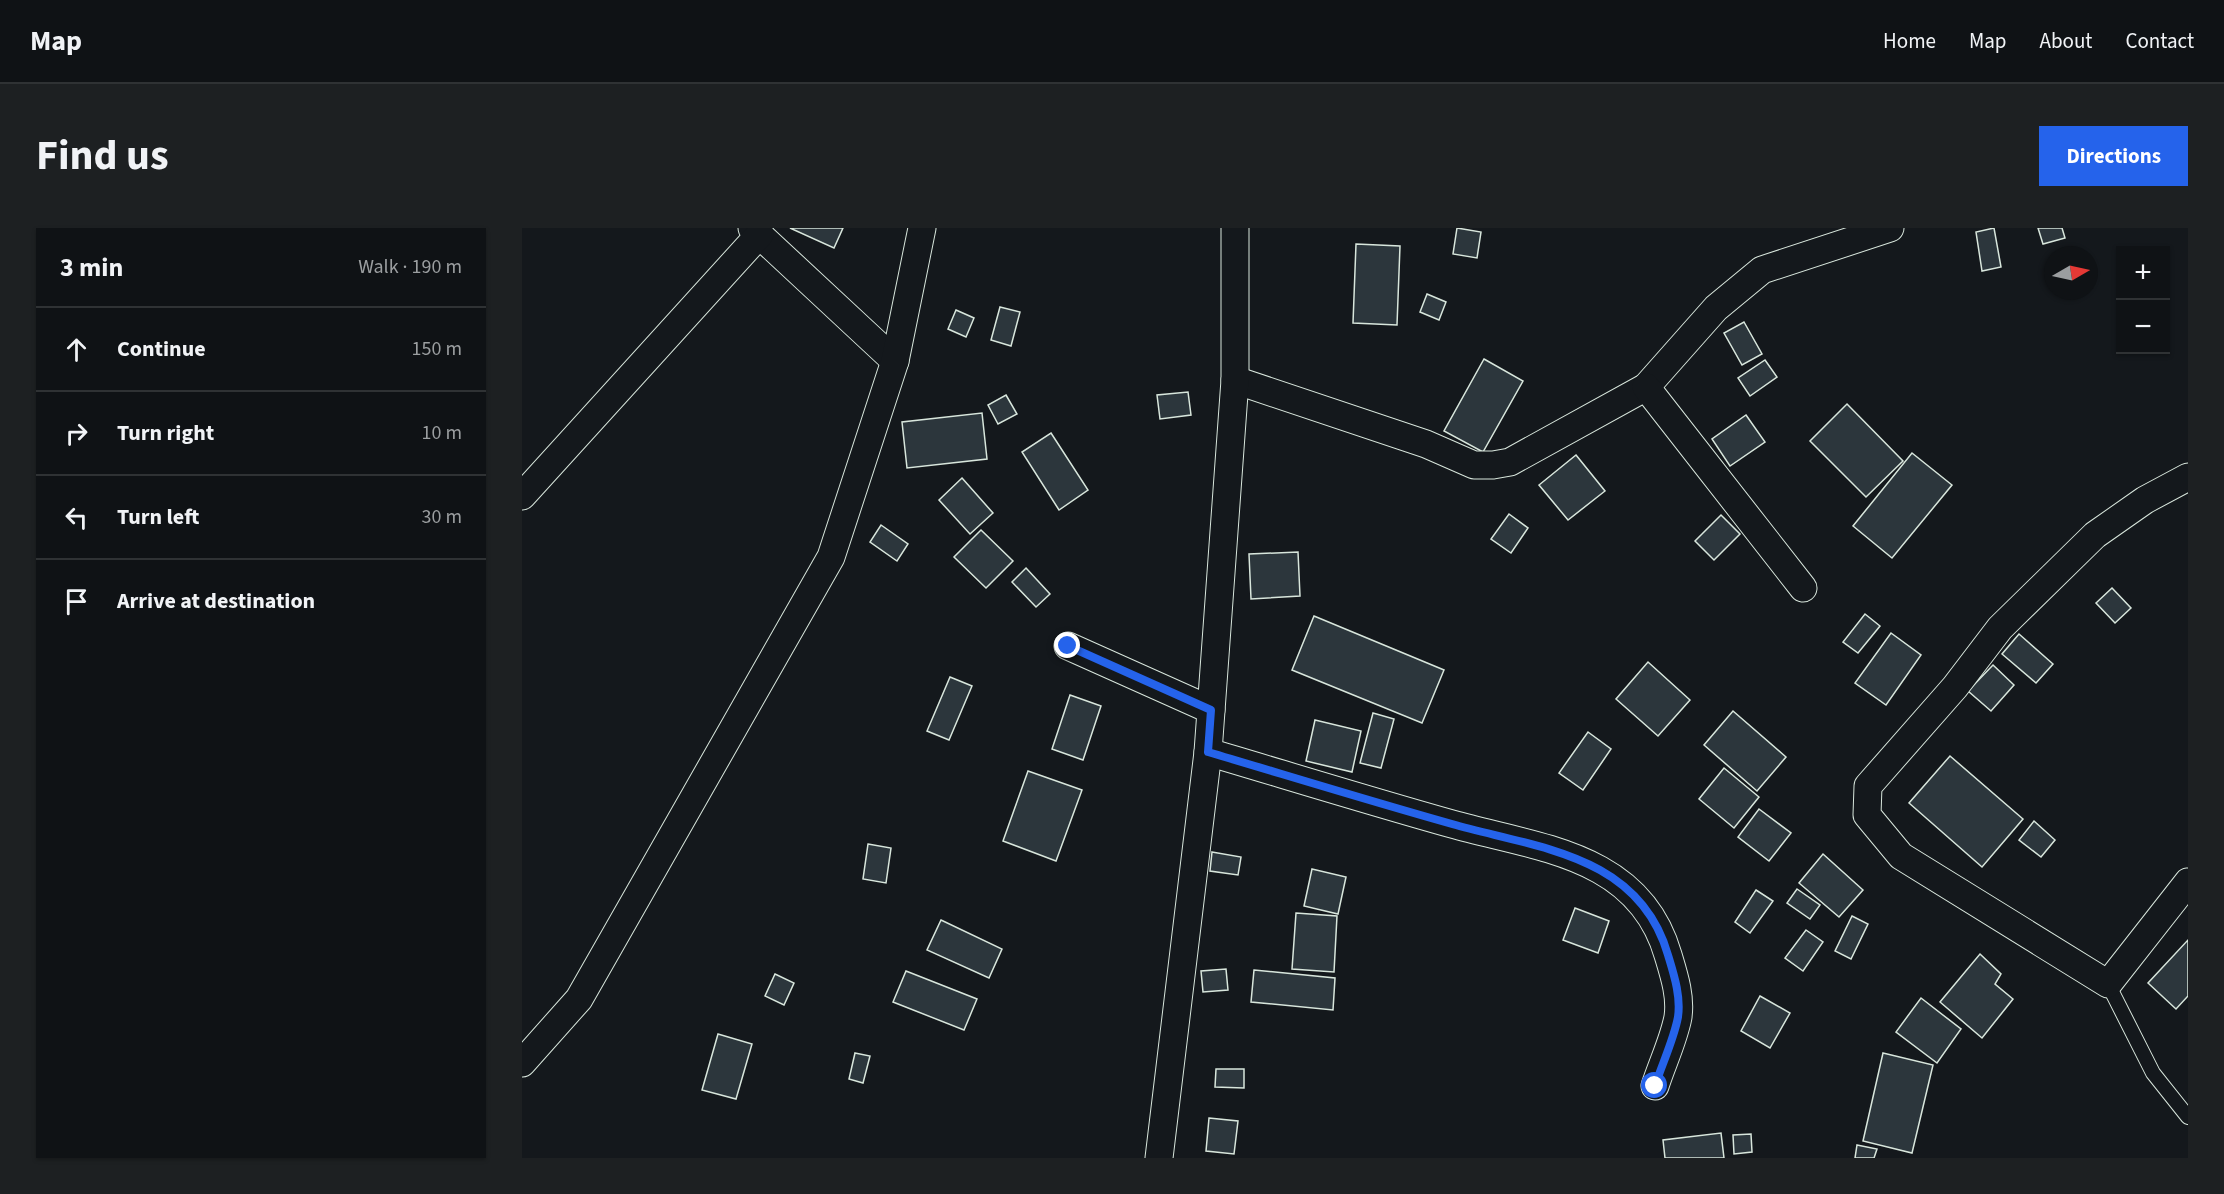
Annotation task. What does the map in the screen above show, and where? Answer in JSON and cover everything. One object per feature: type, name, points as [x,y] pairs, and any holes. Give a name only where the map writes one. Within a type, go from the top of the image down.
[{"type":"street","points":[[522,1063],[579,999],[831,557],[895,361],[922,228]]},
{"type":"street","points":[[1159,1158],[1208,752],[1235,380],[1235,228]]},
{"type":"street","points":[[1235,380],[1426,444],[1474,465],[1510,462],[1646,387],[1716,308],[1762,270],[1890,228]]},
{"type":"street","points":[[522,496],[756,231],[895,361]]},
{"type":"street","points":[[1646,387],[1803,588]]},
{"type":"street","points":[[2188,477],[2145,500],[2095,535],[2000,628],[1955,687],[1868,786],[1867,815],[1901,856],[2108,984],[2188,882]]},
{"type":"street","points":[[1068,646],[1211,710]]},
{"type":"street","points":[[1208,752],[1453,824],[1550,849],[1588,861],[1616,879],[1644,907],[1665,943],[1677,984],[1678,1017],[1655,1086]]},
{"type":"lane","points":[[2108,984],[2153,1073],[2188,1117]]},
{"type":"building","points":[[790,228],[843,228],[834,248]]},
{"type":"building","points":[[1457,228],[1481,232],[1477,258],[1453,254]]},
{"type":"building","points":[[1994,228],[2001,267],[1982,271],[1976,232]]},
{"type":"building","points":[[2038,228],[2062,228],[2065,238],[2043,244]]},
{"type":"building","points":[[1356,244],[1400,246],[1397,325],[1353,323]]},
{"type":"building","points":[[1427,294],[1446,302],[1439,320],[1420,312]]},
{"type":"building","points":[[1000,307],[1020,312],[1011,346],[991,340]]},
{"type":"building","points":[[956,310],[974,318],[966,337],[948,329]]},
{"type":"building","points":[[1744,322],[1762,354],[1742,365],[1724,333]]},
{"type":"building","points":[[1484,359],[1523,381],[1483,452],[1444,431]]},
{"type":"building","points":[[1765,360],[1777,377],[1750,396],[1738,378]]},
{"type":"building","points":[[1188,392],[1191,415],[1160,419],[1157,395]]},
{"type":"building","points":[[1006,395],[1017,414],[998,424],[988,405]]},
{"type":"building","points":[[1847,404],[1903,461],[1866,497],[1810,441]]},
{"type":"building","points":[[982,413],[987,459],[907,468],[902,422]]},
{"type":"building","points":[[1746,415],[1765,442],[1730,466],[1712,439]]},
{"type":"building","points":[[1051,433],[1088,490],[1059,510],[1022,452]]},
{"type":"building","points":[[1912,453],[1952,485],[1892,558],[1853,526]]},
{"type":"building","points":[[1576,455],[1605,491],[1568,520],[1539,485]]},
{"type":"building","points":[[962,478],[993,513],[970,534],[939,500]]},
{"type":"building","points":[[1509,514],[1528,528],[1511,553],[1491,539]]},
{"type":"building","points":[[1721,515],[1740,534],[1714,560],[1695,541]]},
{"type":"building","points":[[881,525],[908,544],[897,561],[870,542]]},
{"type":"building","points":[[981,530],[1013,561],[986,588],[954,557]]},
{"type":"building","points":[[1298,552],[1300,596],[1251,599],[1249,554]]},
{"type":"building","points":[[1026,568],[1050,594],[1036,607],[1012,582]]},
{"type":"building","points":[[2112,588],[2131,608],[2115,623],[2096,603]]},
{"type":"building","points":[[1865,614],[1880,626],[1858,653],[1843,642]]},
{"type":"building","points":[[1314,616],[1444,670],[1422,723],[1292,670]]},
{"type":"building","points":[[1891,633],[1921,655],[1886,705],[1855,683]]},
{"type":"building","points":[[2019,634],[2053,664],[2036,683],[2002,654]]},
{"type":"building","points":[[1648,662],[1690,700],[1658,736],[1616,699]]},
{"type":"building","points":[[1993,665],[2014,685],[1991,711],[1968,691]]},
{"type":"building","points":[[950,677],[972,686],[949,740],[927,731]]},
{"type":"building","points":[[1070,695],[1101,706],[1083,760],[1052,749]]},
{"type":"building","points":[[1733,711],[1786,757],[1757,791],[1704,745]]},
{"type":"building","points":[[1373,713],[1394,719],[1381,768],[1360,763]]},
{"type":"building","points":[[1315,720],[1361,731],[1352,772],[1306,761]]},
{"type":"building","points":[[1588,732],[1611,749],[1583,790],[1559,773]]},
{"type":"building","points":[[1950,756],[2023,819],[1982,867],[1909,803]]},
{"type":"building","points":[[1724,768],[1759,797],[1734,828],[1699,799]]},
{"type":"building","points":[[1028,771],[1082,790],[1056,861],[1003,841]]},
{"type":"building","points":[[1759,809],[1791,833],[1769,861],[1738,837]]},
{"type":"building","points":[[2034,821],[2055,840],[2041,857],[2019,840]]},
{"type":"building","points":[[868,844],[891,848],[886,883],[863,879]]},
{"type":"building","points":[[1212,852],[1241,857],[1238,875],[1210,871]]},
{"type":"building","points":[[1823,854],[1863,890],[1839,917],[1799,883]]},
{"type":"building","points":[[1312,869],[1346,877],[1338,914],[1304,906]]},
{"type":"building","points":[[1797,889],[1820,905],[1810,919],[1787,903]]},
{"type":"building","points":[[1756,890],[1773,901],[1750,933],[1735,922]]},
{"type":"building","points":[[1575,908],[1609,921],[1598,953],[1563,940]]},
{"type":"building","points":[[1296,913],[1337,916],[1334,972],[1292,969]]},
{"type":"building","points":[[1852,916],[1868,924],[1851,959],[1835,951]]},
{"type":"building","points":[[941,920],[1002,949],[989,978],[927,950]]},
{"type":"building","points":[[1806,930],[1823,942],[1803,971],[1785,958]]},
{"type":"building","points":[[2188,940],[2188,996],[2176,1009],[2148,983]]},
{"type":"building","points":[[1980,954],[2001,974],[1995,984],[2013,999],[1982,1038],[1940,1002]]},
{"type":"building","points":[[1226,969],[1228,990],[1203,992],[1201,971]]},
{"type":"building","points":[[1254,970],[1335,978],[1333,1010],[1251,1002]]},
{"type":"building","points":[[906,971],[977,999],[964,1030],[893,1002]]},
{"type":"building","points":[[775,974],[794,983],[784,1005],[765,996]]},
{"type":"building","points":[[1760,996],[1790,1013],[1770,1048],[1741,1031]]},
{"type":"building","points":[[1921,998],[1961,1029],[1937,1063],[1896,1032]]},
{"type":"building","points":[[718,1034],[752,1044],[736,1099],[702,1090]]},
{"type":"building","points":[[855,1053],[870,1056],[863,1083],[849,1079]]},
{"type":"building","points":[[1883,1053],[1933,1065],[1912,1153],[1863,1141]]},
{"type":"building","points":[[1216,1069],[1244,1069],[1244,1088],[1215,1087]]},
{"type":"building","points":[[1209,1118],[1238,1121],[1234,1154],[1206,1151]]},
{"type":"building","points":[[1721,1133],[1724,1158],[1665,1158],[1663,1140]]},
{"type":"building","points":[[1751,1134],[1752,1152],[1734,1154],[1733,1135]]},
{"type":"building","points":[[1857,1145],[1877,1149],[1874,1158],[1855,1158]]},
{"type":"route","points":[[1068,646],[1211,710],[1208,752],[1453,824],[1550,849],[1588,861],[1616,879],[1644,907],[1665,943],[1677,984],[1678,1017],[1655,1086]]}]
